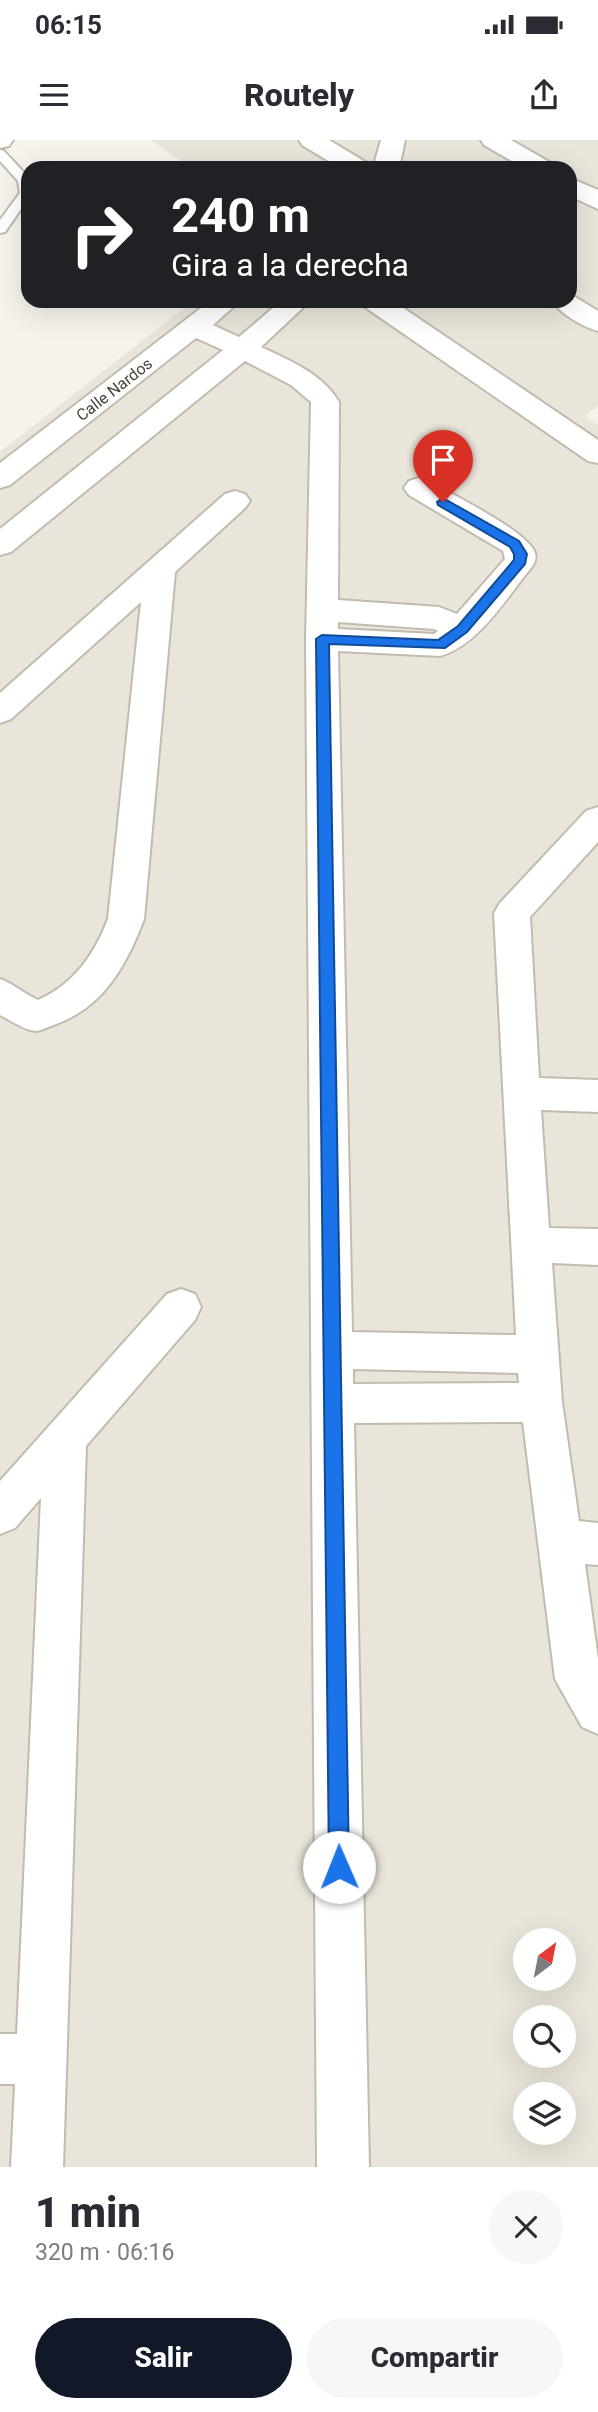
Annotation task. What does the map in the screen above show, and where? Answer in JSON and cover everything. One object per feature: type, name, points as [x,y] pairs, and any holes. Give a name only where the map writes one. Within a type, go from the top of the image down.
[{"type":"street","points":[[310,140],[346,161]]},
{"type":"street","points":[[388,161],[393,140]]},
{"type":"street","points":[[493,140],[530,161]]},
{"type":"street","points":[[577,189],[598,201]]},
{"type":"street","name":"Calle Nardos","points":[[6,465],[218,308]]},
{"type":"street","points":[[0,545],[289,308]]},
{"type":"street","points":[[385,308],[598,454]]},
{"type":"street","points":[[577,308],[596,319]]},
{"type":"street","points":[[194,327],[293,374],[312,386],[324,399],[327,481],[322,624],[343,2167]]},
{"type":"street","points":[[6,465],[60,496]]},
{"type":"street","points":[[322,624],[440,645],[462,629],[520,561],[520,554],[514,544],[419,488]]},
{"type":"street","points":[[0,711],[235,501]]},
{"type":"street","points":[[0,994],[9,1003],[36,1016],[60,1009],[96,978],[114,954],[126,919],[160,569]]},
{"type":"street","points":[[598,820],[580,861],[512,913],[520,1093],[541,1402],[579,1542],[578,1679],[598,1711]]},
{"type":"street","points":[[520,1093],[598,1096]]},
{"type":"street","points":[[530,1245],[598,1247]]},
{"type":"street","points":[[0,1513],[181,1307]]},
{"type":"street","points":[[332,1350],[539,1354]]},
{"type":"street","points":[[332,1404],[541,1402]]},
{"type":"street","points":[[37,2167],[21,2059],[65,1438]]},
{"type":"lane","points":[[0,154],[21,177]]},
{"type":"lane","points":[[0,229],[21,200]]},
{"type":"shaded area","points":[[150,140],[598,140],[598,406],[585,416],[598,425],[598,2167],[0,2167],[0,452],[184,308],[577,308],[577,161],[181,161]]},
{"type":"route","points":[[339,1867],[322,639],[440,645],[462,629],[520,561],[520,554],[514,544],[443,502]]}]
